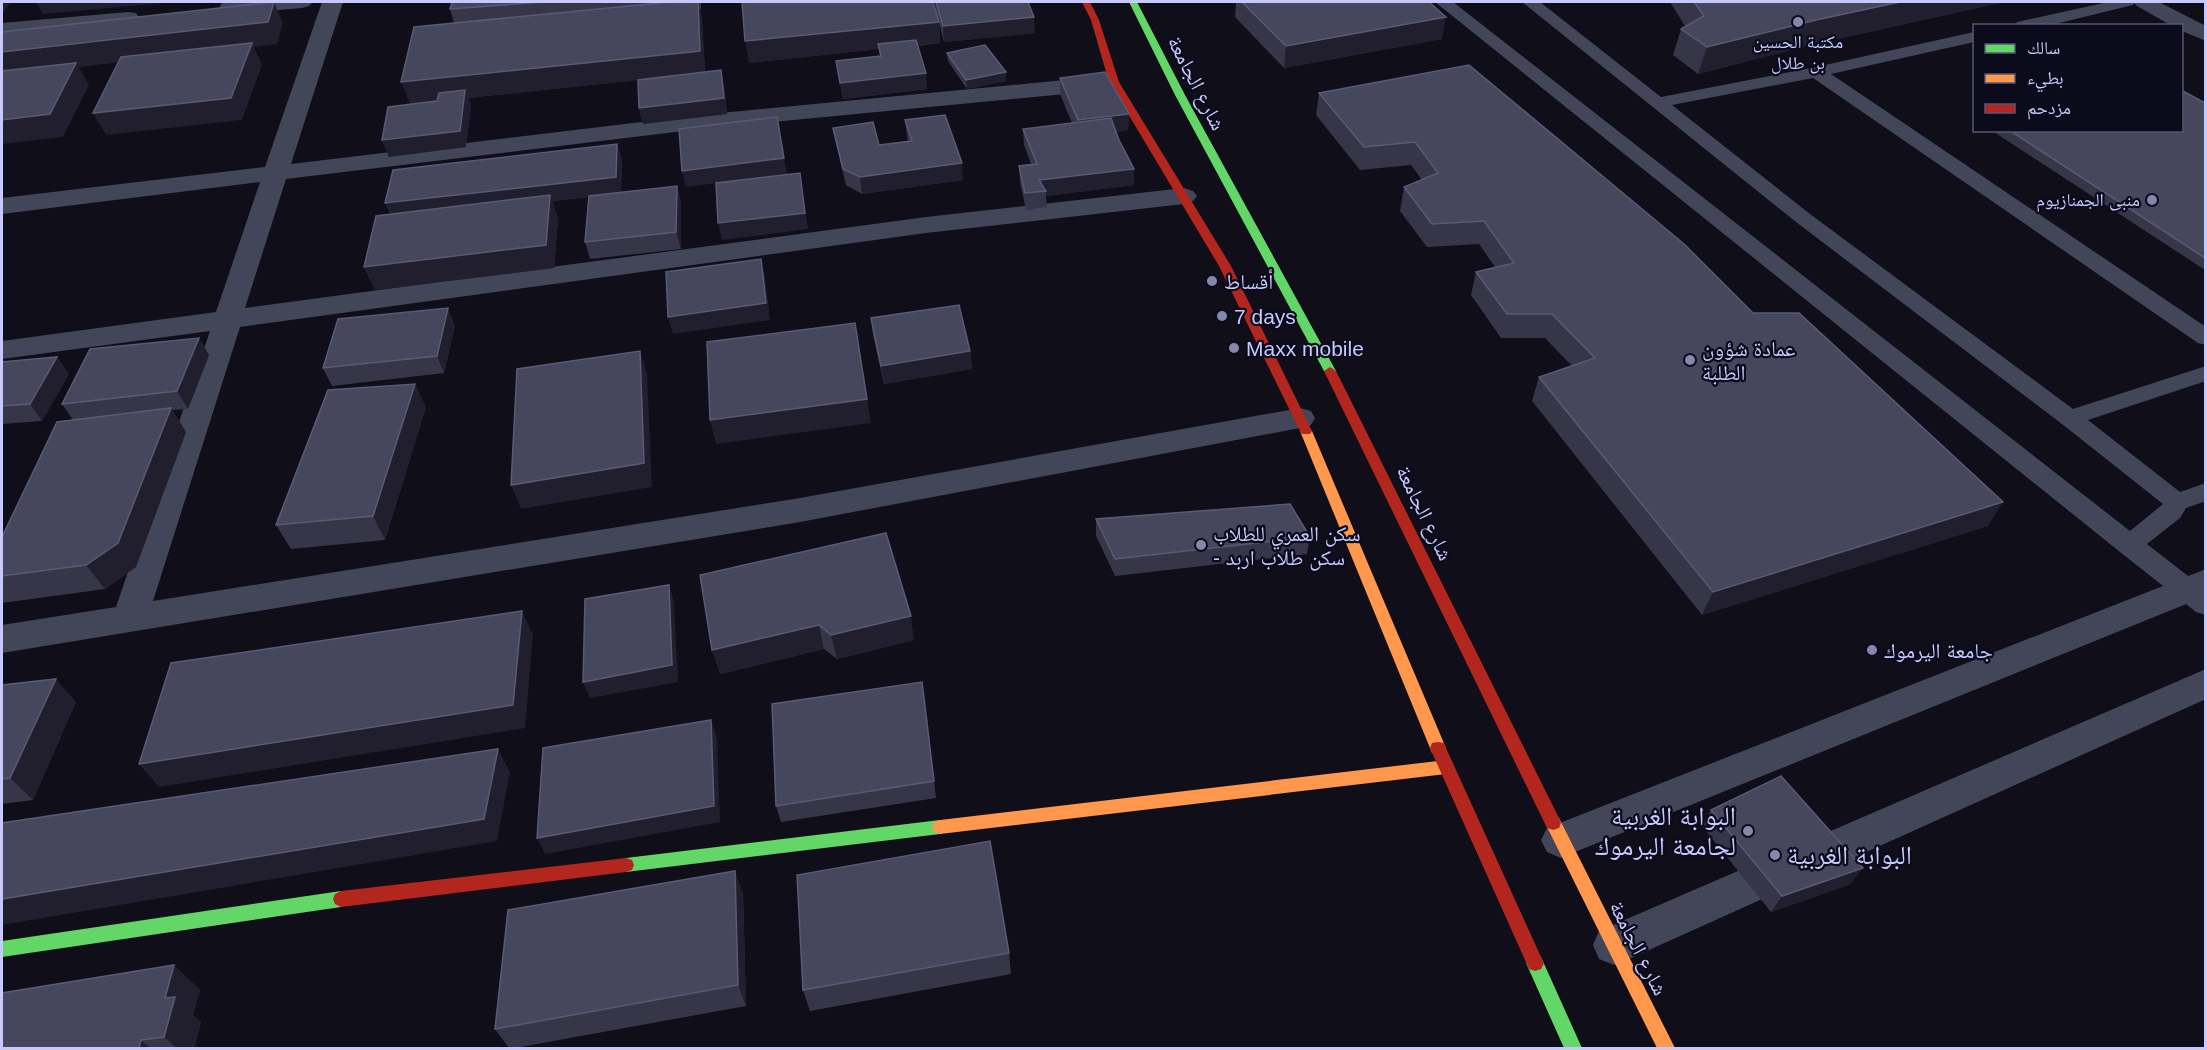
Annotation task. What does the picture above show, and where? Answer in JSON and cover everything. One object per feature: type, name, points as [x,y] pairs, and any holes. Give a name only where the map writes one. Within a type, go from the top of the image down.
[{"type":"main road","points":[[1086,2],[1095,20],[1114,82],[1225,266],[1300,418],[1446,767],[1573,1048]]},
{"type":"main road","name":"شارع الجامعة","points":[[1133,2],[1216,166],[1293,300],[1366,440],[1561,840],[1666,1048]]},
{"type":"main road","points":[[2,949],[297,904],[1446,767]]},
{"type":"street","points":[[209,10],[302,2]]},
{"type":"street","points":[[129,620],[332,2]]},
{"type":"street","points":[[2144,2],[2205,35]]},
{"type":"street","points":[[2,30],[152,16]]},
{"type":"street","points":[[2,206],[700,122],[1114,82]]},
{"type":"street","points":[[2,350],[926,225],[1184,196]]},
{"type":"street","points":[[2,639],[800,510],[1300,418]]},
{"type":"street","points":[[1561,840],[2199,592]]},
{"type":"street","points":[[1614,945],[2205,683]]},
{"type":"lane","points":[[1443,2],[2129,545],[2199,592]]},
{"type":"lane","points":[[1530,2],[1803,218],[2070,418],[2176,502]]},
{"type":"lane","points":[[2032,24],[2127,2]]},
{"type":"lane","points":[[1656,103],[1816,72],[1973,37]]},
{"type":"lane","points":[[1816,72],[2205,338]]},
{"type":"lane","points":[[2070,418],[2205,374]]},
{"type":"lane","points":[[2129,545],[2171,512],[2176,502],[2205,492]]},
{"type":"building","points":[[274,2],[268,22],[2,52],[2,32]]},
{"type":"building","points":[[452,2],[542,2],[450,9]]},
{"type":"building","points":[[670,2],[698,2],[700,51],[401,82],[414,27]]},
{"type":"building","points":[[742,2],[933,2],[939,22],[745,41]]},
{"type":"building","points":[[936,2],[1028,2],[1034,17],[943,26]]},
{"type":"building","points":[[1242,2],[1429,2],[1446,17],[1286,46]]},
{"type":"building","points":[[1694,2],[1900,2],[1707,47],[1681,29],[1704,16]]},
{"type":"building","points":[[916,40],[926,73],[840,83],[836,61],[881,56],[878,44]]},
{"type":"building","points":[[252,43],[231,98],[93,113],[121,57]]},
{"type":"building","points":[[985,45],[1006,72],[966,80],[947,53]]},
{"type":"building","points":[[76,63],[50,114],[2,120],[2,71]]},
{"type":"building","name":"عمادة شؤون الطلبة","points":[[1469,65],[1684,244],[1753,313],[1799,313],[2003,502],[1713,592],[1539,377],[1595,358],[1552,314],[1507,314],[1476,272],[1514,263],[1484,221],[1432,224],[1404,187],[1438,173],[1415,142],[1364,147],[1319,93]]},
{"type":"building","points":[[721,70],[724,98],[639,108],[638,80]]},
{"type":"building","points":[[1105,72],[1129,114],[1078,120],[1060,78]]},
{"type":"building","points":[[465,90],[460,131],[382,140],[388,107],[437,101],[439,93]]},
{"type":"building","name":"منبى الجمنازيوم","points":[[2183,91],[2205,103],[2205,258],[2012,132],[2183,132]]},
{"type":"building","points":[[945,115],[962,163],[860,177],[843,169],[833,128],[873,122],[879,145],[912,141],[905,120]]},
{"type":"building","points":[[777,117],[784,158],[682,171],[679,129]]},
{"type":"building","points":[[1111,118],[1134,169],[1039,180],[1046,191],[1025,193],[1019,166],[1037,164],[1023,129]]},
{"type":"building","points":[[617,144],[616,177],[385,203],[393,170]]},
{"type":"building","points":[[800,173],[805,213],[718,223],[716,183]]},
{"type":"building","points":[[677,186],[676,232],[585,242],[589,196]]},
{"type":"building","points":[[550,195],[546,245],[364,267],[376,216]]},
{"type":"building","points":[[761,259],[766,303],[668,317],[666,272]]},
{"type":"building","points":[[959,305],[970,351],[881,366],[871,318]]},
{"type":"building","points":[[448,308],[437,356],[323,368],[338,319]]},
{"type":"building","points":[[855,323],[867,399],[710,420],[707,342]]},
{"type":"building","points":[[199,338],[177,391],[62,404],[90,349]]},
{"type":"building","points":[[640,351],[644,463],[511,485],[517,369]]},
{"type":"building","points":[[57,357],[30,404],[2,406],[2,362]]},
{"type":"building","points":[[415,384],[373,516],[276,525],[328,390]]},
{"type":"building","points":[[171,408],[118,543],[86,565],[2,576],[2,537],[57,422]]},
{"type":"building","points":[[1290,504],[1310,537],[1115,559],[1096,519]]},
{"type":"building","points":[[886,533],[911,616],[831,635],[819,625],[712,650],[700,575]]},
{"type":"building","points":[[669,585],[672,665],[583,682],[585,599]]},
{"type":"building","points":[[522,611],[513,705],[139,764],[171,663]]},
{"type":"building","points":[[56,679],[10,778],[2,779],[2,685]]},
{"type":"building","points":[[922,682],[934,781],[776,806],[772,704]]},
{"type":"building","points":[[711,720],[714,806],[537,838],[543,748]]},
{"type":"building","points":[[498,749],[484,819],[2,899],[2,823]]},
{"type":"building","name":"البوابة الغربية","points":[[1781,776],[1863,868],[1782,896],[1711,810]]},
{"type":"building","points":[[990,841],[1009,953],[803,990],[797,875]]},
{"type":"building","points":[[735,871],[738,985],[495,1029],[508,910]]},
{"type":"building","points":[[174,965],[165,998],[175,997],[164,1037],[141,1040],[139,1048],[2,1048],[2,993]]},
{"type":"traffic: fast","points":[[1133,2],[1180,95],[1330,371]]},
{"type":"traffic: fast","points":[[626,865],[940,827]]},
{"type":"traffic: fast","points":[[2,949],[341,899]]},
{"type":"traffic: fast","points":[[1535,963],[1573,1048]]},
{"type":"traffic: slow","points":[[1306,431],[1438,748]]},
{"type":"traffic: slow","points":[[940,827],[1446,767]]},
{"type":"traffic: slow","points":[[1553,823],[1666,1048]]},
{"type":"traffic: jam","points":[[1086,2],[1095,20],[1114,82],[1225,266],[1306,431]]},
{"type":"traffic: jam","points":[[1330,371],[1553,823]]},
{"type":"traffic: jam","points":[[1438,748],[1535,963]]},
{"type":"traffic: jam","points":[[341,899],[626,865]]},
{"type":"place","name":"مكتبة الحسين بن طلال","points":[[1798,22]]},
{"type":"place","name":"منبى الجمنازيوم","points":[[2152,200]]},
{"type":"place","name":"أقساط","points":[[1212,281]]},
{"type":"place","name":"7 days","points":[[1222,316]]},
{"type":"place","name":"Maxx mobile","points":[[1234,348]]},
{"type":"place","name":"عمادة شؤون الطلبة","points":[[1690,360]]},
{"type":"place","name":"سكن العمري للطلاب - سكن طلاب اربد","points":[[1201,545]]},
{"type":"place","name":"جامعة اليرموك","points":[[1872,650]]},
{"type":"place","name":"البوابة الغربية لجامعة اليرموك","points":[[1748,831]]},
{"type":"place","name":"البوابة الغربية","points":[[1775,855]]}]
